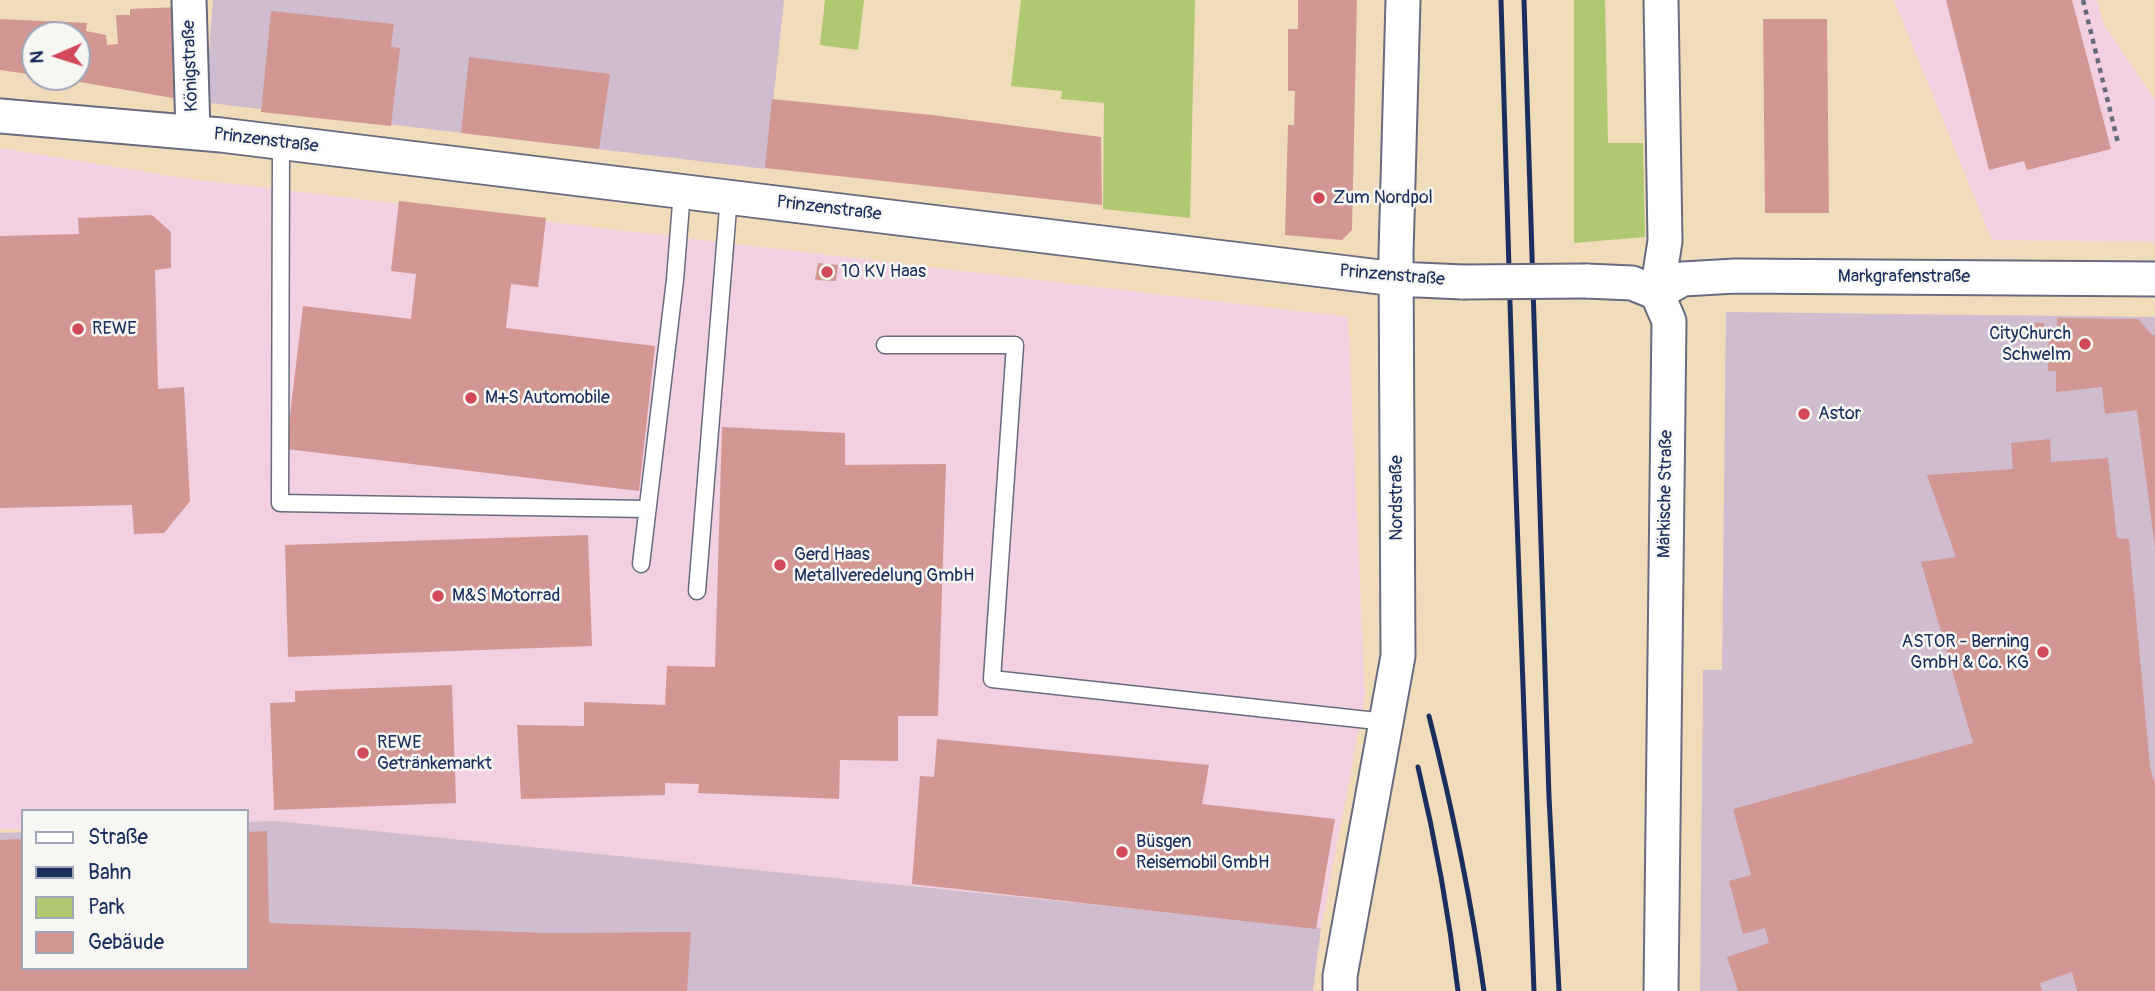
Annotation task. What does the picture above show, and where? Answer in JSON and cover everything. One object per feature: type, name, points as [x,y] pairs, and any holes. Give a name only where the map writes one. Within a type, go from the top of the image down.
[{"type":"street","name":"Königstraße","points":[[189,0],[192,132]]},
{"type":"street","name":"Nordstraße","points":[[1340,991],[1340,976],[1398,656],[1396,279],[1403,0]]},
{"type":"street","name":"Märkische Straße","points":[[1661,0],[1665,241],[1657,293],[1669,321],[1661,991]]},
{"type":"street","name":"Prinzenstraße","points":[[0,116],[192,132],[1396,279],[1632,283],[1657,293]]},
{"type":"street","name":"Markgrafenstraße","points":[[1657,293],[1683,279],[1735,276],[2155,279]]},
{"type":"lane","points":[[281,143],[280,503],[647,509]]},
{"type":"lane","points":[[641,564],[675,280],[682,191]]},
{"type":"lane","points":[[697,591],[729,197]]},
{"type":"lane","points":[[885,345],[1015,345],[992,679],[1386,722]]},
{"type":"path","points":[[2083,0],[2118,143]]},
{"type":"shaded area","points":[[213,0],[784,0],[766,169],[193,101],[207,78]]},
{"type":"shaded area","points":[[1894,0],[2097,0],[2103,23],[2155,100],[2155,242],[1992,240]]},
{"type":"shaded area","points":[[0,148],[182,178],[1348,317],[1365,696],[1321,928],[277,821],[248,822],[248,809],[21,809],[21,829],[0,829]]},
{"type":"shaded area","points":[[1726,312],[2155,317],[2155,991],[1700,991],[1703,670],[1722,670]]},
{"type":"shaded area","points":[[277,821],[1321,928],[1313,991],[0,991],[0,833],[21,832],[21,970],[248,970],[248,822]]},
{"type":"green space","points":[[825,0],[864,0],[858,50],[820,45]]},
{"type":"green space","points":[[1021,0],[1195,0],[1190,218],[1103,209],[1104,103],[1061,99],[1062,91],[1011,86]]},
{"type":"green space","points":[[1574,0],[1605,0],[1608,143],[1643,143],[1645,237],[1574,243]]},
{"type":"building","points":[[1298,0],[1357,0],[1352,230],[1342,240],[1285,235],[1288,125],[1294,125],[1295,91],[1288,91],[1288,29],[1298,29]]},
{"type":"building","points":[[1946,0],[2072,0],[2111,149],[2027,170],[2024,161],[1989,170]]},
{"type":"building","points":[[180,7],[183,87],[173,98],[91,84],[91,32],[106,35],[107,45],[118,44],[116,15],[130,15],[130,9]]},
{"type":"building","points":[[271,11],[394,24],[391,47],[400,48],[391,126],[261,112]]},
{"type":"building","points":[[0,19],[44,21],[21,21],[21,73],[0,70]]},
{"type":"building","points":[[1763,19],[1827,19],[1829,213],[1765,213]]},
{"type":"building","points":[[469,57],[610,74],[599,149],[461,133]]},
{"type":"building","points":[[772,99],[932,115],[1101,137],[1102,205],[765,168]]},
{"type":"building","name":"M+S Automobile","points":[[399,201],[546,218],[538,287],[511,284],[506,328],[655,346],[639,491],[286,449],[303,306],[411,319],[416,274],[391,271]]},
{"type":"building","name":"REWE","points":[[152,215],[171,232],[171,268],[155,270],[158,389],[184,387],[190,501],[164,533],[134,534],[132,505],[0,508],[0,236],[79,234],[78,218]]},
{"type":"building","name":"10 KV Haas","points":[[818,263],[838,265],[836,281],[815,280]]},
{"type":"building","points":[[2057,318],[2138,319],[2155,335],[2155,548],[2137,410],[2105,414],[2102,387],[2056,392],[2056,371],[2048,371],[2049,331],[2057,331]]},
{"type":"building","points":[[2035,323],[2044,323],[2045,340],[2036,341]]},
{"type":"building","name":"Gerd Haas Metallveredelung GmbH","points":[[722,427],[845,433],[845,465],[946,464],[938,716],[898,716],[898,761],[840,760],[839,799],[698,793],[699,784],[665,783],[665,795],[521,799],[517,725],[584,726],[584,702],[665,705],[667,666],[715,667]]},
{"type":"building","name":"ASTOR - Berning GmbH & Co. KG","points":[[2050,439],[2051,462],[2108,458],[2117,538],[2129,539],[2150,767],[2155,784],[2155,991],[2077,991],[2072,972],[2040,983],[2042,991],[1738,991],[1727,957],[1769,943],[1765,928],[1743,934],[1729,881],[1751,875],[1733,809],[1973,743],[1921,562],[1956,557],[1927,475],[2013,469],[2011,443]]},
{"type":"building","name":"M&S Motorrad","points":[[588,535],[592,646],[288,657],[285,545]]},
{"type":"building","name":"REWE Getränkemarkt","points":[[452,685],[456,803],[274,810],[270,703],[295,702],[295,691]]},
{"type":"building","name":"Büsgen Reisemobil GmbH","points":[[937,739],[1209,765],[1202,804],[1335,819],[1316,929],[912,884],[920,776],[934,777]]},
{"type":"building","points":[[267,831],[269,923],[548,933],[691,932],[687,991],[0,991],[0,840],[21,839],[21,970],[248,970],[248,832]]},
{"type":"railway","points":[[1501,0],[1534,991]]},
{"type":"railway","points":[[1524,0],[1549,797],[1559,991]]},
{"type":"railway","points":[[1429,716],[1460,853],[1484,991]]},
{"type":"railway","points":[[1418,767],[1431,823],[1458,991]]},
{"type":"place","name":"Zum Nordpol","points":[[1319,198]]},
{"type":"place","name":"10 KV Haas","points":[[827,272]]},
{"type":"place","name":"REWE","points":[[78,329]]},
{"type":"place","name":"CityChurch Schwelm","points":[[2085,344]]},
{"type":"place","name":"M+S Automobile","points":[[471,398]]},
{"type":"place","name":"Astor","points":[[1804,414]]},
{"type":"place","name":"Gerd Haas Metallveredelung GmbH","points":[[780,565]]},
{"type":"place","name":"M&S Motorrad","points":[[438,596]]},
{"type":"place","name":"ASTOR - Berning GmbH & Co. KG","points":[[2043,652]]},
{"type":"place","name":"REWE Getränkemarkt","points":[[363,753]]},
{"type":"place","name":"Büsgen Reisemobil GmbH","points":[[1122,852]]}]
